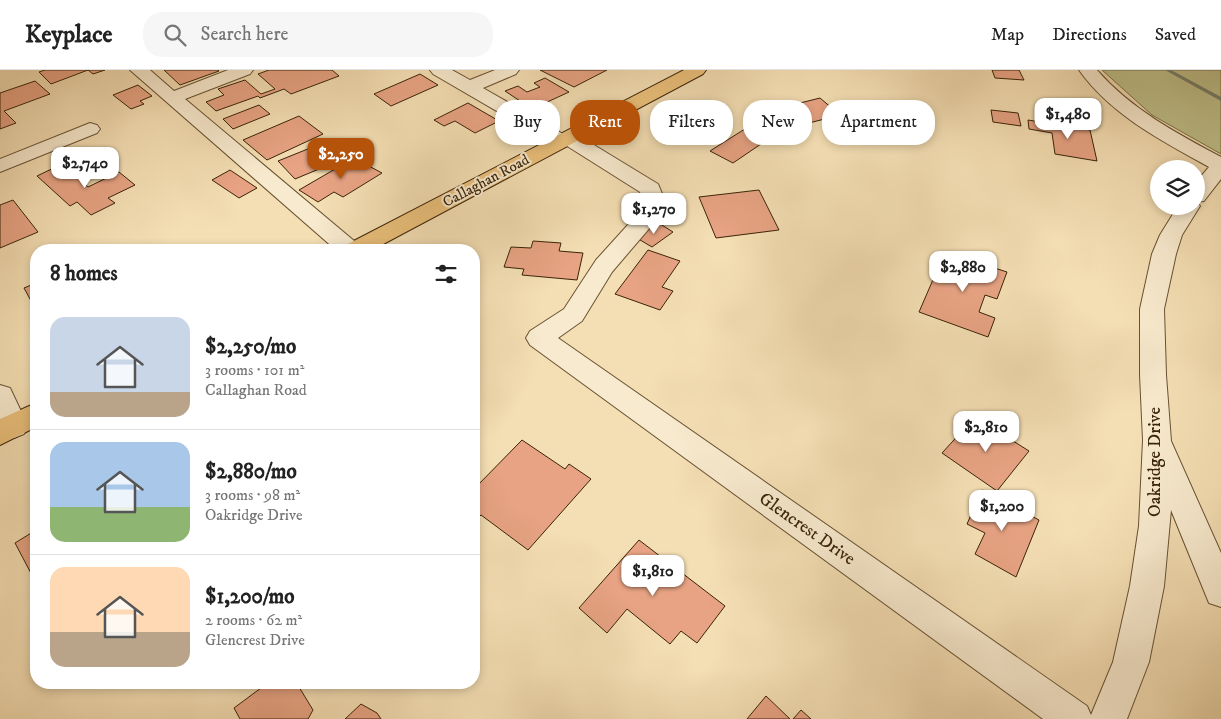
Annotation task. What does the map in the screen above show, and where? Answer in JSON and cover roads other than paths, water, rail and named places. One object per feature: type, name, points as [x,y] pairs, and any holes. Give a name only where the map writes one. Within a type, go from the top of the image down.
[{"type":"main road","name":"Callaghan Road","points":[[364,244],[697,70]]},
{"type":"street","points":[[139,70],[345,244]]},
{"type":"street","points":[[172,98],[244,70]]},
{"type":"street","points":[[439,70],[566,140]]},
{"type":"street","points":[[469,88],[510,70]]},
{"type":"street","points":[[1088,70],[1107,92],[1150,125],[1221,166],[1205,185]]},
{"type":"street","points":[[0,166],[90,129]]},
{"type":"street","name":"Glencrest Drive","points":[[566,140],[650,189],[652,196],[645,219],[604,266],[573,315],[539,338],[1074,719]]},
{"type":"street","name":"Oakridge Drive","points":[[1108,719],[1131,662],[1147,586],[1155,526],[1157,440],[1153,375],[1152,309],[1164,254],[1184,215]]},
{"type":"street","points":[[0,396],[17,424]]},
{"type":"street","points":[[1157,440],[1221,592]]},
{"type":"waterway","points":[[1167,70],[1221,99]]}]
